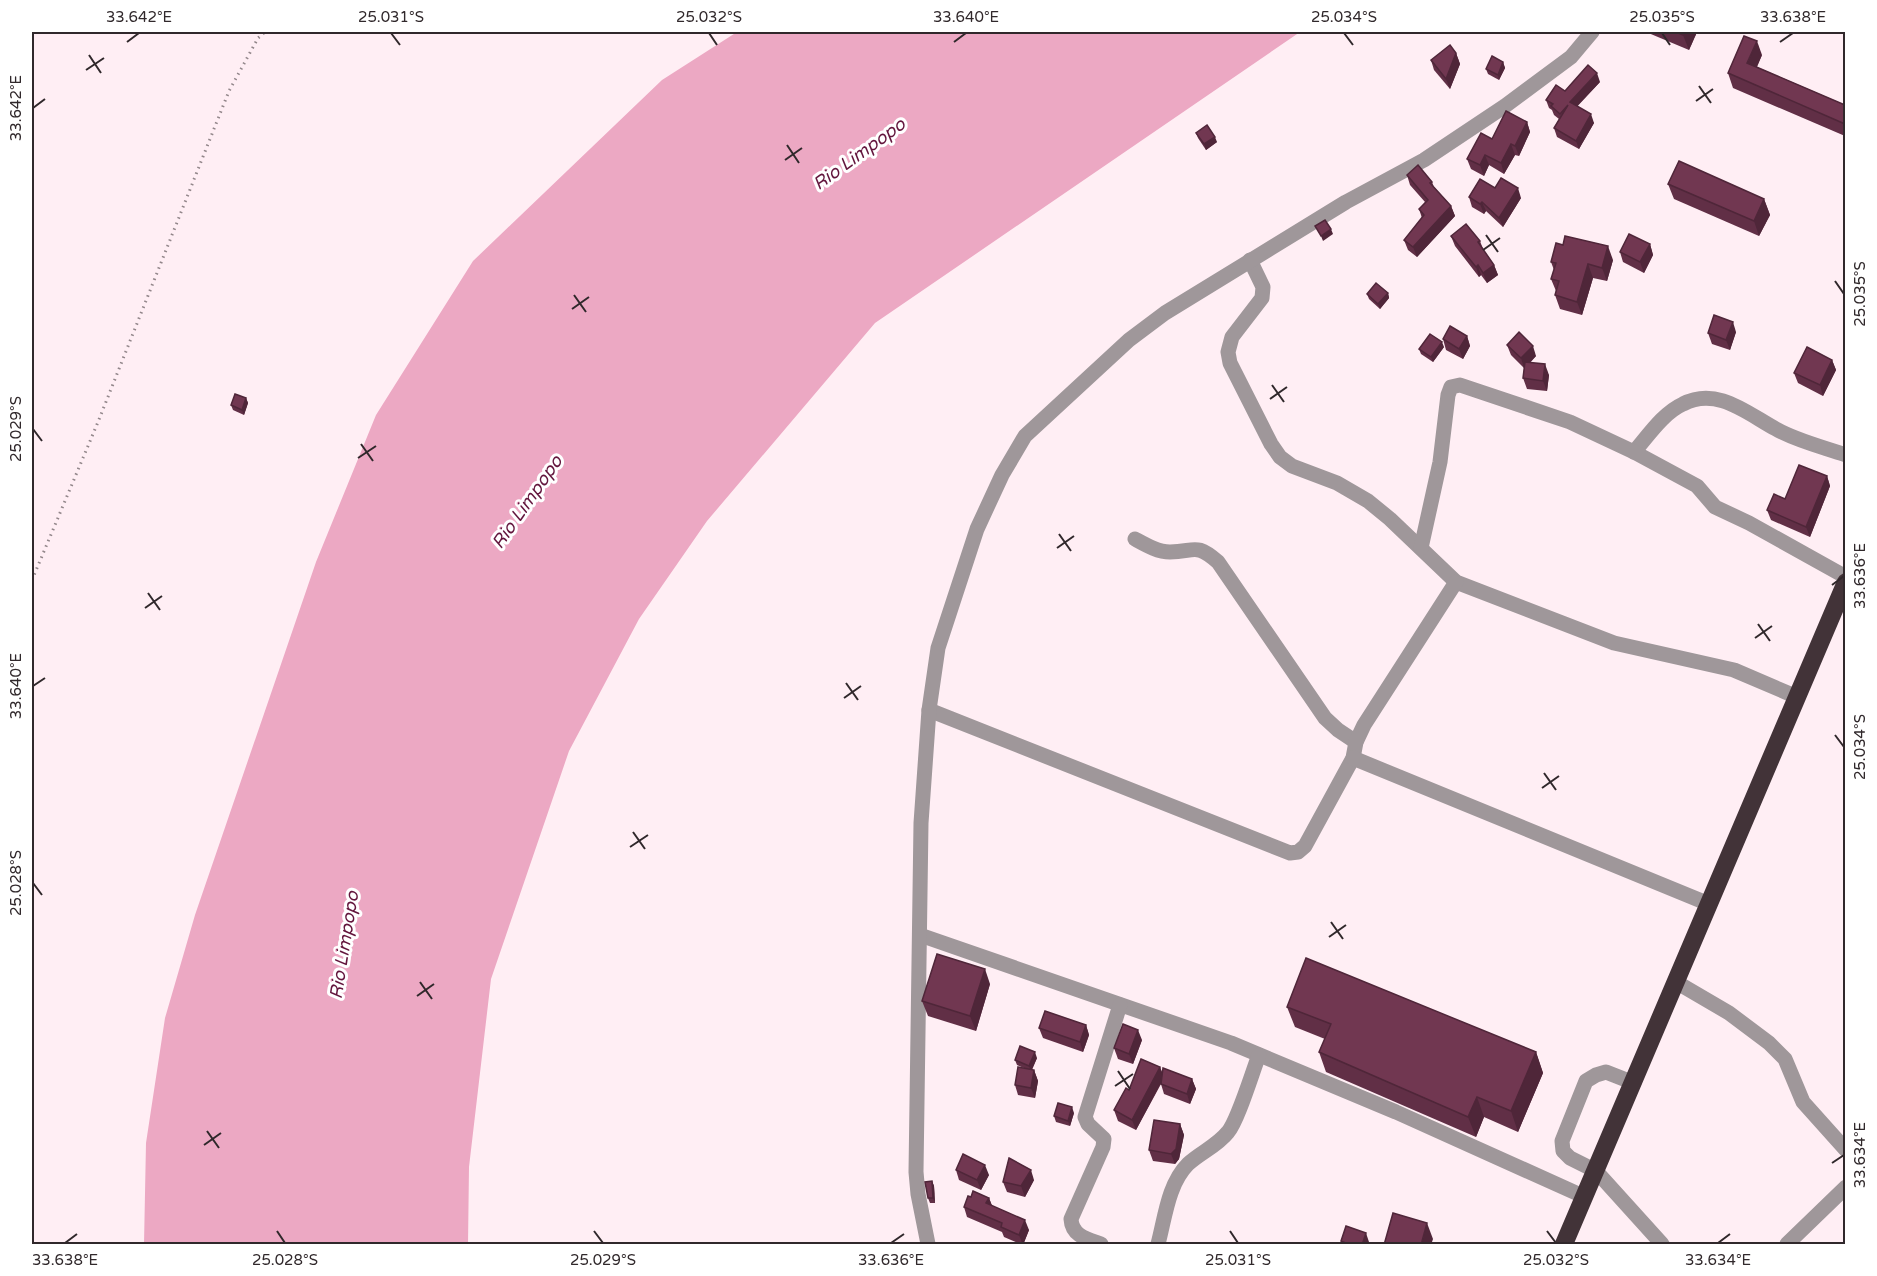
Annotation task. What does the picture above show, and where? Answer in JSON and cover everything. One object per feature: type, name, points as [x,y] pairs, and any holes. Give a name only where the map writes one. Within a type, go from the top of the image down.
[{"type":"highway","points":[[1564,1245],[1845,582]]},
{"type":"street","points":[[928,1245],[916,1172],[921,823],[929,710],[938,648],[977,529],[1002,475],[1025,436],[1129,340],[1165,313],[1250,260],[1346,202],[1424,160],[1571,57],[1592,32]]},
{"type":"street","points":[[1250,260],[1263,287],[1262,298],[1232,338],[1228,352],[1230,363],[1270,444],[1280,457],[1292,466],[1337,483],[1368,501],[1456,582],[1614,643],[1640,651],[1734,670],[1797,697]]},
{"type":"street","points":[[1421,548],[1440,462],[1448,395],[1451,387],[1460,385],[1570,422],[1634,452],[1697,486],[1715,507],[1749,523],[1845,577]]},
{"type":"street","points":[[1634,452],[1667,415],[1683,403],[1702,399],[1722,400],[1742,408],[1775,429],[1845,455]]},
{"type":"street","points":[[1135,539],[1156,549],[1170,552],[1192,548],[1207,553],[1218,562],[1325,718],[1356,742]]},
{"type":"street","points":[[929,710],[1290,853],[1298,852],[1305,846],[1353,758],[1356,742],[1364,724],[1456,582]]},
{"type":"street","points":[[1353,758],[1709,904]]},
{"type":"street","points":[[920,935],[1259,1055],[1396,1112],[1585,1197]]},
{"type":"street","points":[[1676,982],[1729,1013],[1769,1043],[1785,1059],[1803,1102],[1845,1150]]},
{"type":"street","points":[[1101,1245],[1078,1235],[1072,1227],[1071,1219],[1103,1147],[1104,1139],[1088,1124],[1085,1117],[1120,1005]]},
{"type":"street","points":[[1158,1245],[1178,1176],[1189,1163],[1230,1131],[1259,1055]]},
{"type":"street","points":[[1634,1083],[1606,1072],[1586,1081],[1562,1141],[1563,1151],[1570,1158],[1596,1171],[1662,1245]]},
{"type":"street","points":[[1787,1245],[1845,1187]]},
{"type":"path","points":[[32,580],[230,91],[258,38],[265,32]]},
{"type":"water","name":"Rio Limpopo","points":[[737,32],[1300,32],[875,323],[707,521],[639,619],[569,751],[491,979],[469,1167],[468,1244],[144,1244],[146,1143],[165,1018],[195,915],[316,562],[376,415],[473,261],[662,80]]},
{"type":"building","points":[[1744,36],[1757,41],[1747,63],[1845,105],[1845,124],[1728,73]]},
{"type":"building","points":[[1450,45],[1456,53],[1446,79],[1431,60]]},
{"type":"building","points":[[1492,56],[1503,62],[1498,75],[1486,69]]},
{"type":"building","points":[[1588,65],[1597,73],[1570,102],[1591,114],[1576,141],[1554,128],[1568,105],[1560,114],[1551,106],[1553,104],[1546,100],[1556,85],[1565,91]]},
{"type":"building","points":[[1506,111],[1527,122],[1515,146],[1511,144],[1501,163],[1485,155],[1480,165],[1467,159],[1481,133],[1492,139]]},
{"type":"building","points":[[1207,125],[1215,137],[1204,144],[1196,133]]},
{"type":"building","points":[[1679,161],[1764,199],[1754,221],[1668,184]]},
{"type":"building","points":[[1418,165],[1432,182],[1430,183],[1451,206],[1413,247],[1404,240],[1424,215],[1419,209],[1428,200],[1407,175]]},
{"type":"building","points":[[1501,178],[1518,188],[1499,218],[1482,202],[1480,204],[1469,197],[1480,179],[1495,188]]},
{"type":"building","points":[[1325,220],[1331,229],[1321,236],[1315,226]]},
{"type":"building","points":[[1466,224],[1480,241],[1478,242],[1494,265],[1483,273],[1451,236]]},
{"type":"building","points":[[1629,234],[1650,244],[1640,262],[1620,252]]},
{"type":"building","points":[[1565,236],[1608,246],[1602,268],[1588,264],[1577,302],[1555,295],[1559,281],[1551,279],[1556,263],[1551,262],[1556,243],[1563,245]]},
{"type":"building","points":[[1376,283],[1388,293],[1378,304],[1367,294]]},
{"type":"building","points":[[1714,315],[1733,322],[1726,340],[1708,333]]},
{"type":"building","points":[[1450,326],[1467,336],[1459,349],[1443,339]]},
{"type":"building","points":[[1519,332],[1533,346],[1521,358],[1507,345]]},
{"type":"building","points":[[1430,334],[1442,342],[1431,357],[1419,349]]},
{"type":"building","points":[[1807,347],[1832,360],[1820,385],[1794,373]]},
{"type":"building","points":[[1525,362],[1545,364],[1543,381],[1523,378]]},
{"type":"building","points":[[235,394],[246,398],[242,410],[231,405]]},
{"type":"building","points":[[1799,465],[1827,476],[1806,527],[1767,510],[1774,494],[1785,499]]},
{"type":"building","points":[[937,954],[985,969],[970,1016],[922,1001]]},
{"type":"building","points":[[1306,958],[1536,1052],[1511,1111],[1477,1097],[1468,1117],[1319,1052],[1331,1024],[1287,1007]]},
{"type":"building","points":[[1045,1011],[1086,1025],[1080,1042],[1039,1028]]},
{"type":"building","points":[[1123,1024],[1138,1030],[1129,1054],[1114,1048]]},
{"type":"building","points":[[1020,1046],[1035,1052],[1029,1066],[1015,1060]]},
{"type":"building","points":[[1141,1059],[1160,1067],[1132,1120],[1114,1110],[1126,1088],[1129,1090]]},
{"type":"building","points":[[1018,1067],[1034,1070],[1031,1088],[1015,1085]]},
{"type":"building","points":[[1163,1068],[1192,1079],[1187,1094],[1161,1084]]},
{"type":"building","points":[[1058,1103],[1072,1107],[1068,1121],[1054,1116]]},
{"type":"building","points":[[1154,1120],[1180,1124],[1176,1149],[1171,1154],[1149,1150]]},
{"type":"building","points":[[963,1154],[985,1165],[977,1180],[956,1170]]},
{"type":"building","points":[[1009,1158],[1031,1170],[1021,1186],[1003,1182]]},
{"type":"building","points":[[932,1181],[933,1198],[928,1198],[925,1182]]},
{"type":"building","points":[[973,1191],[989,1198],[986,1203],[1025,1220],[1019,1235],[1001,1227],[1002,1223],[964,1207],[968,1196],[971,1197]]},
{"type":"building","points":[[1393,1213],[1427,1223],[1421,1245],[1384,1245]]},
{"type":"building","points":[[1346,1226],[1366,1233],[1362,1245],[1350,1245],[1341,1241]]}]
